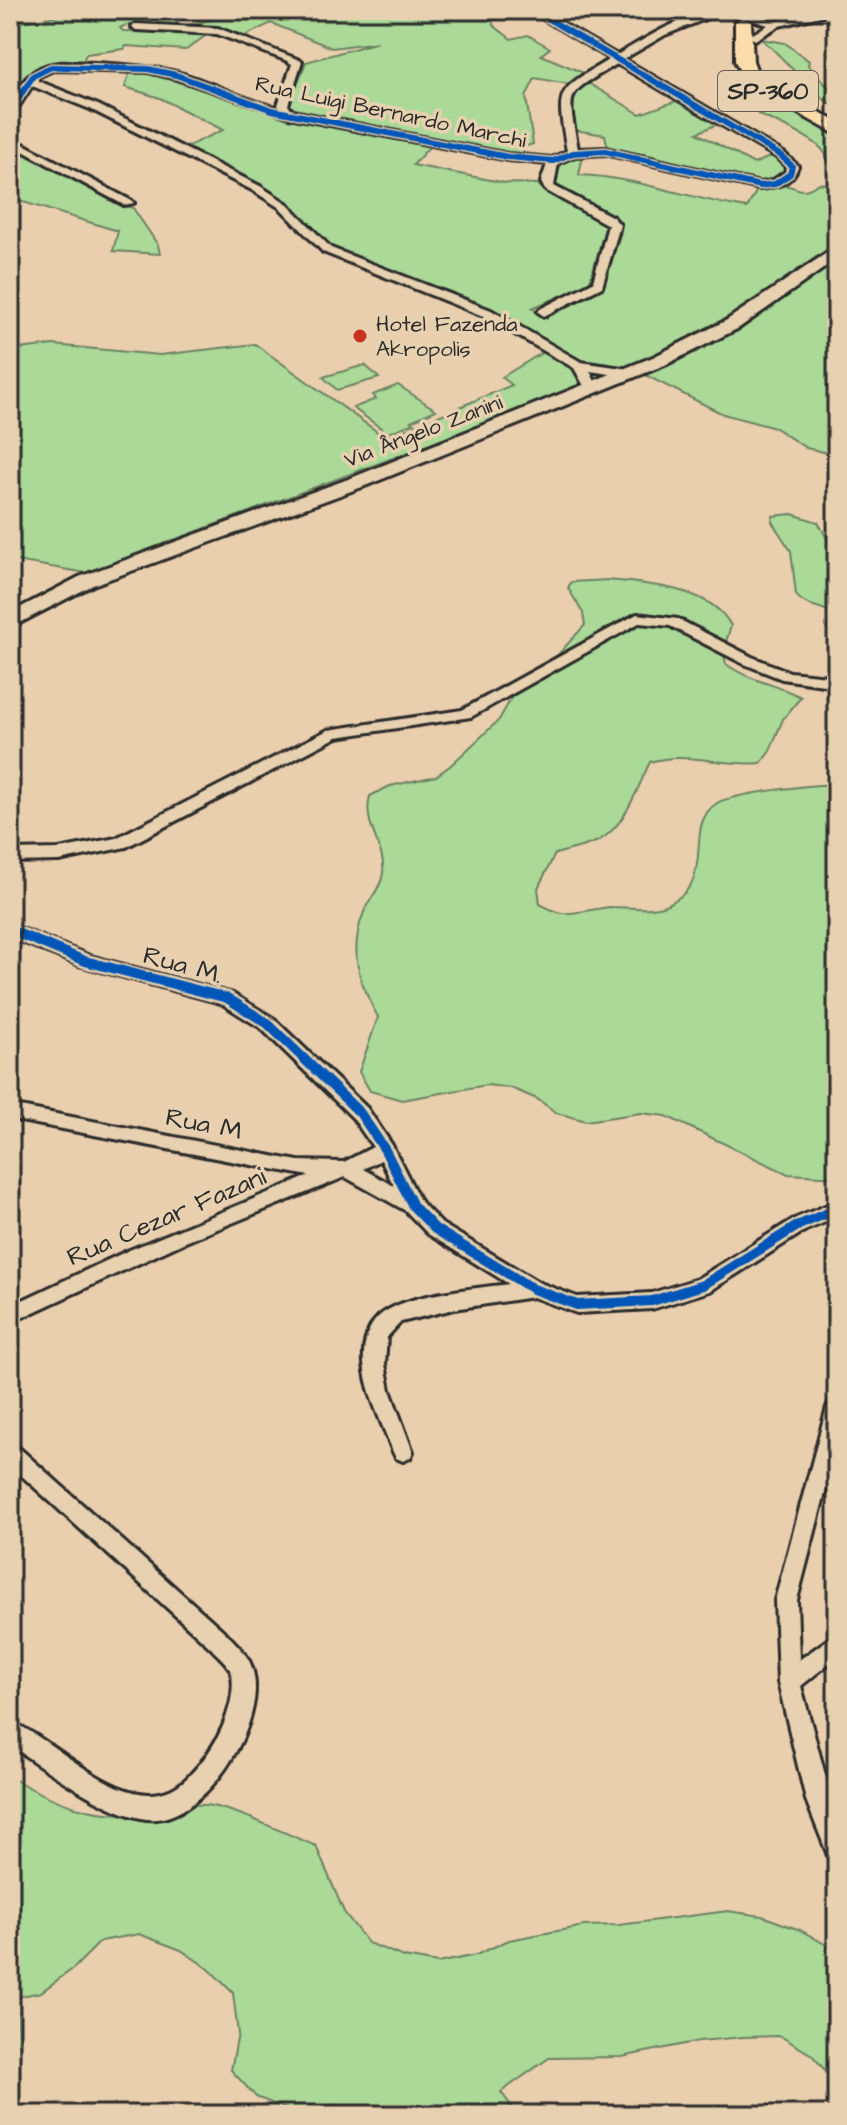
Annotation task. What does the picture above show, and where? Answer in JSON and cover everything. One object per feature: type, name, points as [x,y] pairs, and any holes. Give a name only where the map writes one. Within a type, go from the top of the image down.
[{"type":"main road","name":"SP-360","points":[[734,14],[755,37],[772,70],[837,119]]},
{"type":"main road","name":"SP-360","points":[[734,14],[744,61],[751,78],[765,90],[837,130]]},
{"type":"main road","name":"SP-360","points":[[751,78],[772,70]]},
{"type":"street","points":[[533,10],[780,155],[792,169],[775,184],[760,186],[645,158],[595,150],[573,153],[553,161],[547,182],[549,188],[609,219],[614,225],[598,284],[544,312]]},
{"type":"street","points":[[755,37],[776,24],[835,10]]},
{"type":"street","points":[[573,153],[564,103],[571,87],[661,33],[734,14],[776,24]]},
{"type":"street","points":[[136,27],[211,30],[298,63],[283,105],[289,114]]},
{"type":"street","name":"Rua Luigi Bernardo Marchi","points":[[33,76],[44,69],[60,66],[148,69],[176,75],[289,114],[508,157],[553,161]]},
{"type":"street","points":[[33,76],[35,84],[94,107],[265,193],[284,206],[327,250],[474,307],[578,365],[587,375],[593,390]]},
{"type":"street","points":[[12,108],[33,76]]},
{"type":"street","points":[[12,108],[31,95],[51,91]]},
{"type":"street","points":[[244,101],[286,95]]},
{"type":"street","points":[[10,140],[128,203]]},
{"type":"street","name":"Via Ângelo Zanini","points":[[10,622],[86,581],[358,482],[593,390],[733,324],[837,251]]},
{"type":"street","points":[[578,365],[629,373]]},
{"type":"street","points":[[10,856],[59,855],[120,843],[333,733],[466,714],[637,618],[673,622],[747,660],[787,676],[836,684]]},
{"type":"street","name":"Rua M.","points":[[10,930],[85,961],[227,998],[267,1023],[350,1103],[385,1150],[413,1206]]},
{"type":"street","name":"Rua M","points":[[10,1112],[298,1168],[346,1169],[385,1150]]},
{"type":"street","points":[[346,1169],[413,1206],[435,1229],[533,1289],[577,1305],[652,1301],[703,1285],[799,1225],[837,1209]]},
{"type":"street","name":"Rua Cezar Fazani","points":[[10,1315],[253,1205],[346,1169]]},
{"type":"street","points":[[403,1452],[378,1380],[374,1355],[375,1341],[385,1322],[405,1311],[533,1289]]},
{"type":"street","points":[[837,1407],[786,1600],[789,1682],[818,1800],[837,1850]]},
{"type":"street","points":[[10,1452],[219,1641],[242,1669],[241,1713],[219,1760],[185,1798],[156,1808],[124,1801],[58,1765],[10,1732]]},
{"type":"street","points":[[789,1682],[837,1643]]},
{"type":"green space","points":[[91,10],[163,10],[180,25],[143,23],[120,28],[123,31],[208,34],[186,50],[126,46],[124,49],[86,54],[83,62],[45,65],[24,81],[10,104],[10,24]]},
{"type":"green space","points":[[260,10],[491,10],[493,25],[511,39],[528,35],[550,48],[541,55],[584,73],[568,84],[535,78],[526,97],[533,144],[523,147],[523,157],[295,109],[289,105],[306,62],[378,42],[332,48],[271,23],[243,37],[182,26]]},
{"type":"green space","points":[[761,39],[785,43],[809,61],[808,65],[837,97],[837,108],[816,93]]},
{"type":"green space","points":[[130,71],[166,74],[276,115],[431,145],[413,165],[506,183],[538,184],[542,190],[603,222],[605,228],[590,281],[583,287],[532,308],[546,318],[603,288],[621,232],[617,218],[554,186],[561,162],[583,154],[579,175],[642,184],[747,208],[758,188],[786,185],[807,190],[819,183],[835,186],[837,180],[837,242],[732,318],[701,335],[622,368],[579,363],[477,302],[333,248],[321,240],[289,203],[186,147],[223,130],[160,98],[125,87]]},
{"type":"green space","points":[[588,83],[640,114],[679,100],[720,123],[697,133],[754,164],[774,155],[788,167],[786,174],[771,183],[752,183],[649,155],[608,149],[605,135],[574,130],[570,100],[578,88]]},
{"type":"green space","points":[[782,103],[837,137],[837,180],[819,146],[758,114]]},
{"type":"green space","points":[[10,145],[116,203],[133,208],[158,245],[160,254],[113,251],[118,231],[10,198]]},
{"type":"green space","points":[[837,256],[837,455],[806,448],[775,428],[723,414],[641,373]]},
{"type":"green space","points":[[255,344],[386,438],[512,385],[502,377],[545,351],[584,377],[585,386],[86,573],[10,560],[10,350],[53,345],[160,355]]},
{"type":"green space","points":[[365,365],[379,378],[337,390],[323,377]]},
{"type":"green space","points":[[398,385],[436,410],[388,433],[353,408],[376,399],[373,395]]},
{"type":"green space","points":[[792,514],[818,522],[834,551],[837,620],[828,611],[800,600],[796,595],[791,551],[772,522],[773,516]]},
{"type":"green space","points":[[609,580],[677,590],[709,603],[722,613],[731,626],[723,651],[726,664],[801,697],[783,719],[770,751],[761,763],[678,758],[650,762],[630,806],[608,834],[593,843],[555,854],[538,888],[540,904],[556,912],[567,913],[610,907],[665,905],[682,895],[692,883],[701,826],[706,813],[717,803],[776,790],[837,785],[837,1177],[788,1174],[666,1116],[641,1113],[586,1121],[557,1113],[537,1099],[511,1088],[487,1085],[402,1100],[370,1091],[359,1072],[378,1017],[361,979],[356,953],[359,926],[383,873],[381,854],[369,817],[370,796],[390,786],[436,776],[451,765],[499,720],[523,677],[554,659],[585,625],[583,613],[568,588],[571,582]]},
{"type":"green space","points":[[10,1777],[58,1801],[91,1811],[126,1814],[187,1805],[212,1806],[251,1818],[316,1846],[344,1912],[368,1943],[404,1957],[438,1963],[476,1955],[509,1940],[584,1926],[619,1925],[728,1911],[762,1916],[800,1930],[837,1951],[837,2084],[812,2055],[780,2036],[744,2037],[699,2041],[622,2057],[549,2058],[501,2092],[518,2115],[350,2115],[334,2105],[294,2112],[256,2097],[231,2070],[238,2034],[233,1993],[209,1969],[181,1950],[139,1934],[101,1941],[74,1968],[41,1992],[17,1997],[19,2038],[10,2094]]},
{"type":"cycle path","points":[[10,112],[33,76],[51,67],[148,69],[176,75],[272,110],[508,157],[553,161],[573,153],[605,151],[760,186],[775,184],[790,174],[792,166],[780,155],[533,10]]},
{"type":"cycle path","points":[[10,930],[85,961],[227,998],[267,1023],[360,1113],[385,1150],[413,1206],[435,1229],[533,1289],[577,1305],[652,1301],[703,1285],[799,1225],[837,1209]]},
{"type":"place","name":"Hotel Fazenda Akropolis","points":[[360,336]]}]
